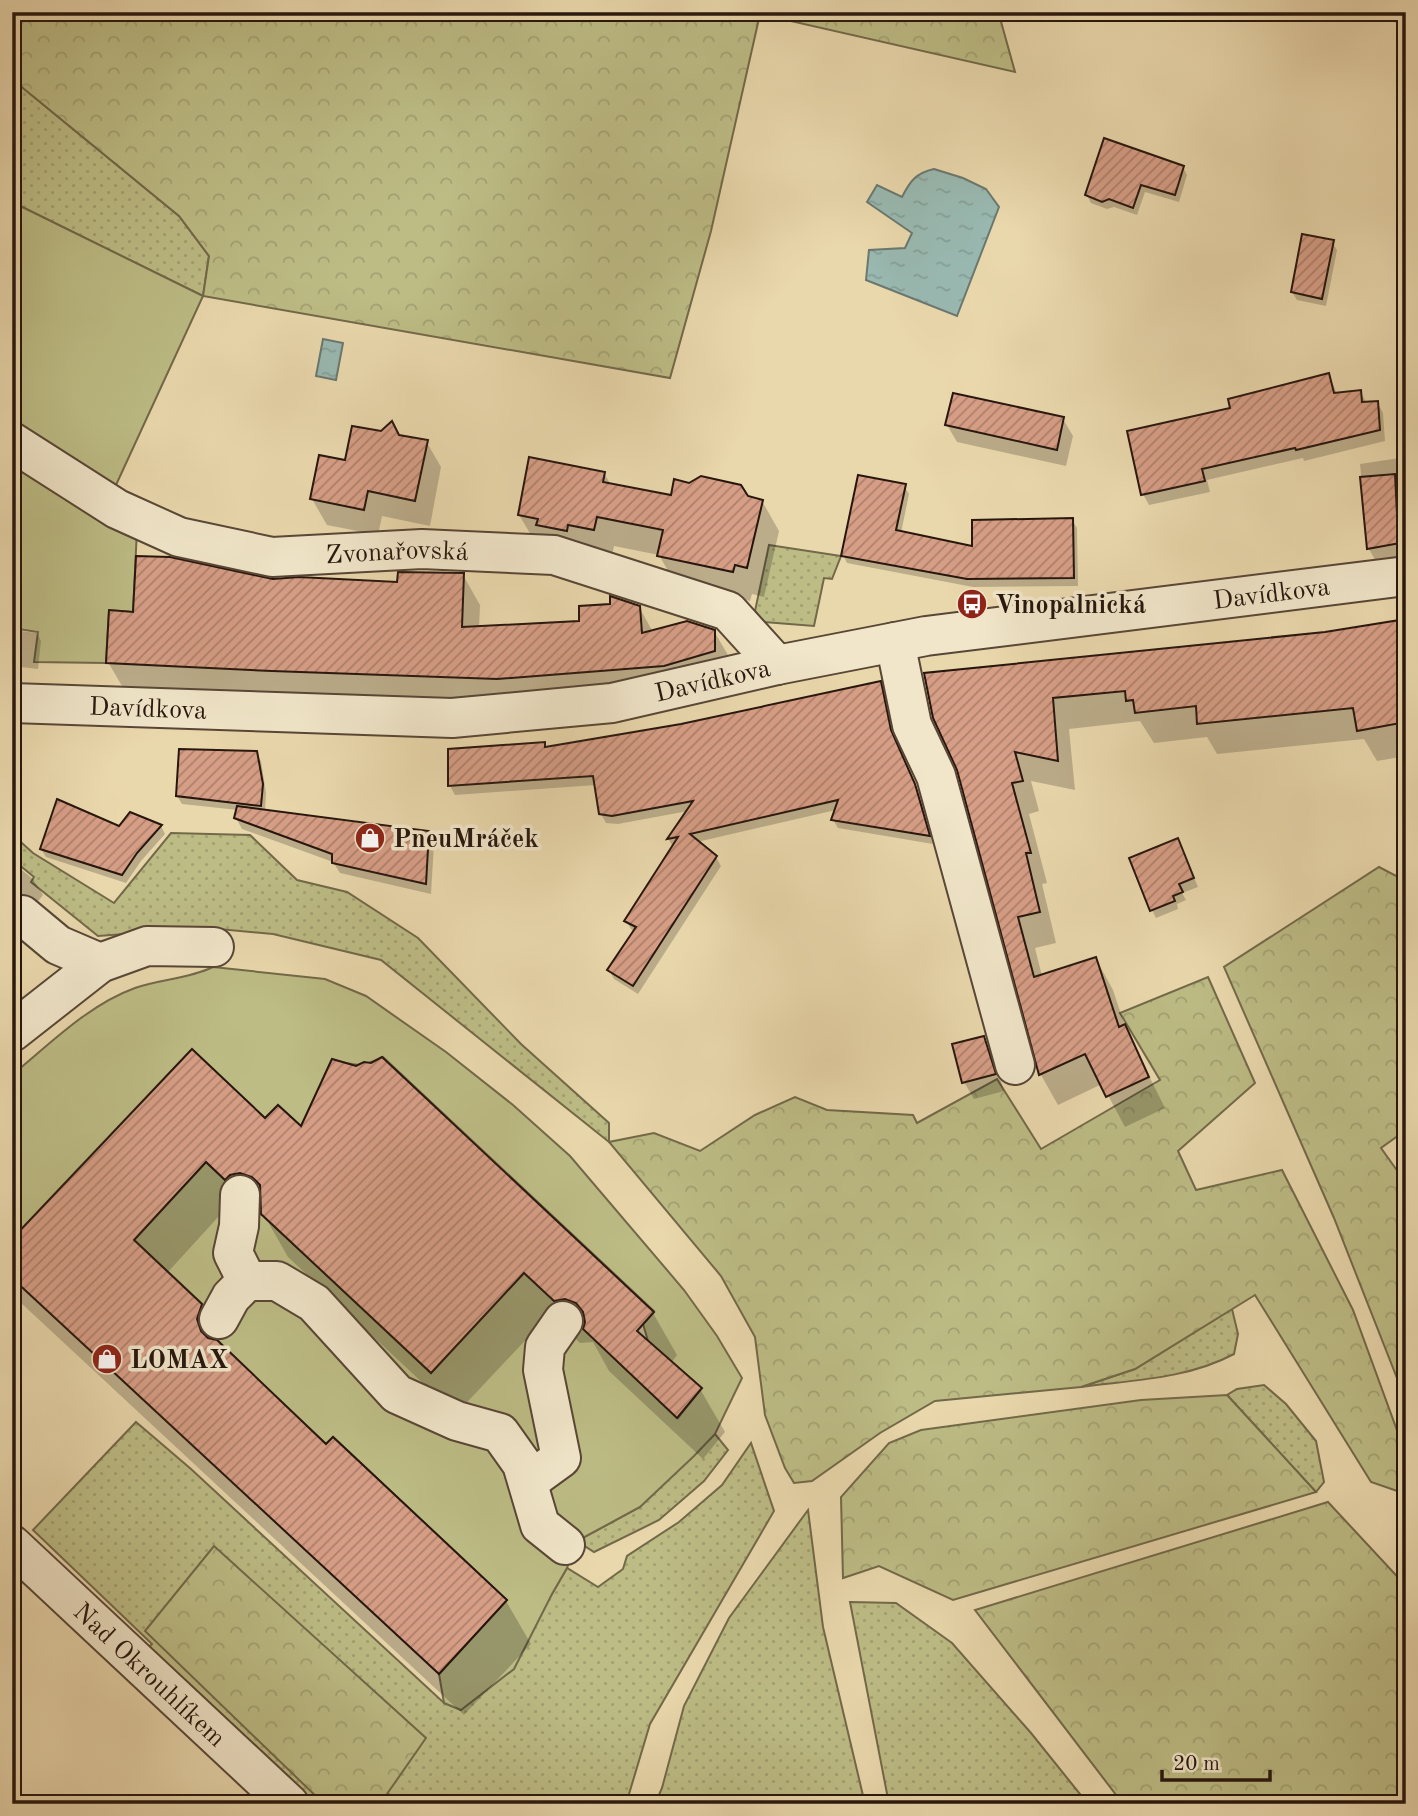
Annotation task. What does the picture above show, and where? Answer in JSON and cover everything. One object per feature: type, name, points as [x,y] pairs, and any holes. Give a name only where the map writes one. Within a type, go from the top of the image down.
[{"type":"street","name":"Zvonařovská","points":[[12,442],[117,509],[179,537],[272,557],[422,550],[554,555],[728,611],[777,665]]},
{"type":"street","name":"Davídkova","points":[[12,703],[452,718],[612,703],[777,665],[895,642],[1406,576]]},
{"type":"street","points":[[895,642],[912,725],[936,776],[1015,1065]]},
{"type":"street","points":[[22,915],[58,945],[100,963]]},
{"type":"street","points":[[12,1032],[100,963],[147,946],[214,947]]},
{"type":"street","points":[[240,1195],[239,1226],[233,1253],[247,1281]]},
{"type":"street","points":[[219,1319],[231,1297],[247,1281],[277,1281],[314,1303],[397,1394],[457,1421],[500,1433],[522,1464],[540,1525],[565,1545]]},
{"type":"street","points":[[527,1482],[561,1458],[543,1370],[545,1347],[564,1321]]},
{"type":"street","name":"Nad Okrouhlíkem","points":[[12,1545],[289,1804]]},
{"type":"green space","points":[[12,12],[977,12],[1000,18],[1015,72],[760,14],[711,231],[670,378],[203,296],[209,256],[179,216],[12,79]]},
{"type":"green space","points":[[1370,12],[1406,12],[1406,25]]},
{"type":"green space","points":[[12,79],[179,216],[209,256],[203,296],[12,202]]},
{"type":"green space","points":[[12,202],[203,296],[116,485],[12,422]]},
{"type":"green space","points":[[12,454],[137,529],[133,612],[109,610],[106,663],[34,662],[38,632],[12,628]]},
{"type":"green space","points":[[769,545],[841,556],[832,579],[824,578],[814,626],[764,622],[755,611]]},
{"type":"green space","points":[[171,833],[250,835],[297,880],[347,892],[418,938],[521,1044],[609,1123],[609,1142],[381,960],[273,934],[208,928],[98,936],[31,882],[34,877],[12,859],[12,834],[33,853],[114,903]]},
{"type":"green space","points":[[1379,867],[1406,881],[1406,1130],[1381,1148],[1406,1183],[1406,1401],[1334,1218],[1224,967]]},
{"type":"green space","points":[[213,967],[325,979],[366,996],[446,1052],[513,1105],[570,1156],[684,1290],[717,1336],[742,1378],[715,1434],[694,1456],[640,1507],[577,1541],[567,1568],[514,1669],[461,1710],[444,1703],[439,1674],[507,1600],[333,1437],[326,1444],[216,1341],[222,1334],[213,1314],[134,1240],[206,1162],[431,1373],[493,1306],[265,1118],[12,1239],[12,1075],[70,1026],[101,1004],[135,988]],"holes":[[[383,1057],[654,1311],[643,1324],[648,1341],[698,1385],[696,1395],[678,1418],[322,1081],[332,1059],[358,1065]]]},
{"type":"green space","points":[[1208,977],[1255,1083],[1178,1151],[1196,1190],[1282,1170],[1353,1310],[1406,1455],[1406,1494],[1371,1482],[1255,1295],[1135,1369],[1081,1387],[935,1401],[880,1433],[812,1481],[794,1483],[785,1468],[765,1415],[755,1337],[721,1276],[609,1142],[654,1133],[700,1151],[755,1115],[795,1097],[827,1110],[913,1115],[917,1123],[997,1079],[1041,1149],[1160,1080],[1120,1013]]},
{"type":"green space","points":[[1232,1309],[1238,1334],[1234,1354],[1179,1374],[1081,1387],[1135,1369]]},
{"type":"green space","points":[[1264,1385],[1286,1404],[1316,1441],[1324,1482],[1316,1492],[1227,1395],[1237,1389]]},
{"type":"green space","points":[[1227,1395],[1316,1492],[953,1600],[879,1566],[843,1578],[841,1497],[889,1443],[921,1430],[1141,1400]]},
{"type":"green space","points":[[136,1422],[191,1469],[444,1703],[461,1710],[552,1594],[567,1568],[598,1587],[623,1569],[627,1556],[679,1522],[722,1485],[751,1443],[774,1511],[650,1724],[626,1804],[312,1804],[146,1650],[152,1644],[33,1530]]},
{"type":"green space","points":[[715,1434],[728,1450],[704,1481],[659,1520],[594,1552],[577,1541],[640,1507]]},
{"type":"green space","points":[[1328,1502],[1406,1586],[1406,1804],[1123,1804],[975,1610]]},
{"type":"green space","points":[[808,1510],[823,1627],[865,1804],[655,1804],[662,1788],[684,1706],[729,1618]]},
{"type":"green space","points":[[214,1546],[426,1738],[387,1794],[423,1804],[324,1804],[145,1631]]},
{"type":"green space","points":[[850,1602],[896,1603],[952,1643],[1031,1733],[1088,1804],[889,1804]]},
{"type":"water","points":[[934,169],[986,189],[999,207],[957,316],[866,280],[869,250],[905,248],[912,233],[867,202],[877,185],[902,197],[914,178]]},
{"type":"water","points":[[323,339],[343,343],[336,380],[316,376]]},
{"type":"building","points":[[1104,138],[1184,166],[1175,195],[1141,185],[1133,208],[1109,199],[1102,202],[1085,195]]},
{"type":"building","points":[[1302,234],[1334,240],[1322,299],[1291,292]]},
{"type":"building","points":[[1329,373],[1334,393],[1361,390],[1362,402],[1378,401],[1380,430],[1202,469],[1205,481],[1141,495],[1127,431],[1230,408],[1228,399]]},
{"type":"building","points":[[953,393],[1064,417],[1057,450],[945,425]]},
{"type":"building","points":[[392,421],[399,435],[428,440],[415,501],[368,491],[364,510],[310,499],[319,455],[345,460],[352,426],[381,431]]},
{"type":"building","points":[[529,457],[605,472],[603,482],[671,495],[674,479],[689,483],[701,476],[741,485],[748,496],[763,500],[747,568],[735,565],[733,572],[657,556],[663,530],[597,517],[594,530],[568,525],[567,531],[536,525],[538,519],[518,515]]},
{"type":"building","points":[[1395,474],[1397,514],[1406,512],[1406,542],[1367,549],[1360,477]]},
{"type":"building","points":[[858,475],[906,484],[896,530],[972,546],[972,520],[1073,518],[1074,578],[967,579],[841,556]]},
{"type":"building","points":[[136,556],[170,557],[273,579],[299,577],[397,582],[398,572],[464,573],[462,627],[579,621],[579,606],[610,604],[610,596],[640,606],[642,633],[687,621],[715,630],[715,651],[664,666],[497,679],[106,663],[109,610],[133,612]]},
{"type":"building","points":[[1406,619],[1406,722],[1357,731],[1353,708],[1197,724],[1196,706],[1135,713],[1133,700],[1126,701],[1125,691],[1053,698],[1058,761],[1015,752],[1023,781],[1012,783],[1031,853],[1026,853],[1040,912],[1018,917],[1034,977],[1096,957],[1119,1027],[1125,1024],[1149,1077],[1106,1097],[1085,1054],[1039,1075],[957,770],[933,718],[924,673],[1325,632]]},
{"type":"building","points":[[881,681],[891,730],[915,784],[930,836],[831,820],[838,800],[690,834],[717,856],[633,986],[607,970],[636,927],[624,921],[678,837],[667,839],[693,801],[612,816],[599,814],[593,776],[448,786],[448,749],[545,742],[545,747],[681,724]]},
{"type":"building","points":[[179,749],[257,751],[263,784],[261,806],[176,796]]},
{"type":"building","points":[[57,799],[119,826],[130,812],[162,825],[122,875],[40,849]]},
{"type":"building","points":[[237,806],[429,831],[426,884],[332,863],[332,854],[234,818]]},
{"type":"building","points":[[1178,838],[1194,878],[1179,884],[1183,892],[1173,896],[1175,901],[1150,911],[1129,858]]},
{"type":"building","points":[[984,1036],[996,1074],[962,1083],[952,1044]]},
{"type":"building","points":[[192,1049],[265,1118],[278,1105],[301,1126],[332,1059],[356,1066],[382,1057],[654,1312],[637,1331],[702,1388],[677,1418],[583,1329],[583,1312],[576,1303],[565,1299],[554,1301],[524,1273],[431,1373],[261,1214],[260,1185],[252,1177],[240,1173],[230,1175],[225,1180],[206,1162],[134,1240],[202,1304],[197,1319],[201,1331],[208,1338],[217,1340],[326,1444],[333,1437],[507,1600],[439,1674],[12,1278],[12,1239]]},
{"type":"place","name":"Vinopalnická","points":[[972,604]]},
{"type":"place","name":"PneuMráček","points":[[370,838]]},
{"type":"place","name":"LOMAX","points":[[107,1359]]}]
